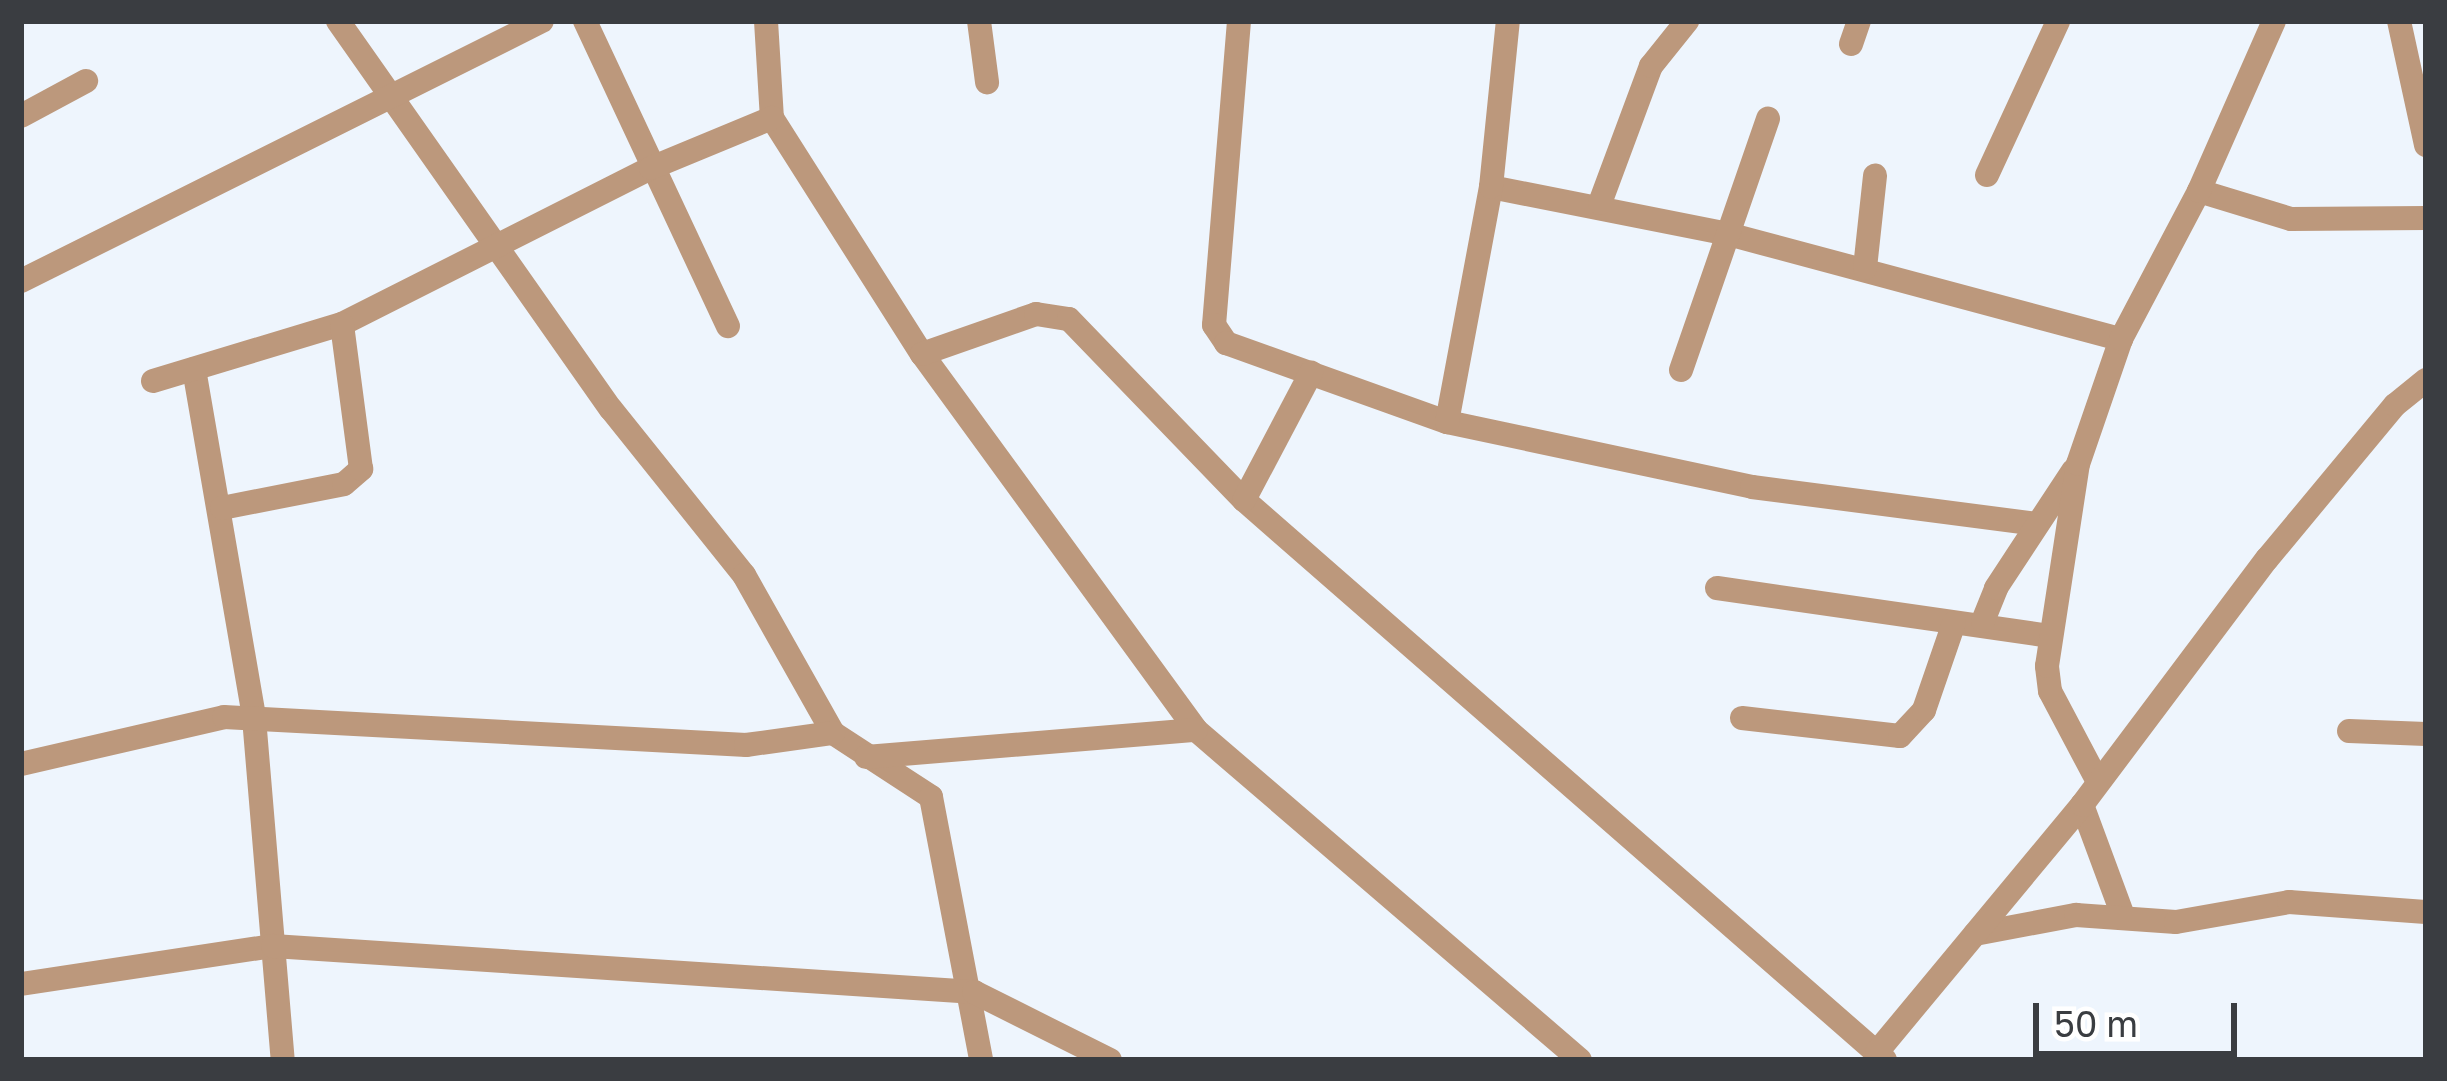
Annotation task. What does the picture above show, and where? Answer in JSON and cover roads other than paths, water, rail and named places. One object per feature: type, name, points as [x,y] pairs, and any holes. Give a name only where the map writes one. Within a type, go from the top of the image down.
[{"type":"street","points":[[338,21],[394,93],[496,245],[781,629],[833,733],[931,797],[974,992],[981,1060]]},
{"type":"street","points":[[21,281],[542,21]]},
{"type":"street","points":[[584,21],[728,326]]},
{"type":"street","points":[[766,21],[772,118],[922,354],[1196,730],[1580,1060]]},
{"type":"street","points":[[979,21],[987,82]]},
{"type":"street","points":[[1239,21],[1214,325],[1226,343],[1447,422],[1752,487],[2036,524]]},
{"type":"street","points":[[1447,422],[1491,187],[1508,21]]},
{"type":"street","points":[[1600,203],[1651,66],[1687,21]]},
{"type":"street","points":[[1987,175],[2058,21]]},
{"type":"street","points":[[2096,778],[2050,691],[2049,636],[2078,464],[2121,339],[2199,191],[2274,21]]},
{"type":"street","points":[[2399,21],[2426,145]]},
{"type":"street","points":[[21,116],[86,81]]},
{"type":"street","points":[[153,381],[341,324],[651,168],[772,118]]},
{"type":"street","points":[[1682,370],[1768,119]]},
{"type":"street","points":[[1865,268],[1875,176]]},
{"type":"street","points":[[1491,187],[1600,203],[1865,268],[2121,339]]},
{"type":"street","points":[[2199,191],[2290,219],[2426,218]]},
{"type":"street","points":[[922,354],[1036,314],[1069,319],[1244,500],[1881,1056],[2083,805],[2096,778],[2281,542],[2395,405],[2426,380]]},
{"type":"street","points":[[222,508],[344,484],[361,469],[341,324]]},
{"type":"street","points":[[194,369],[222,508],[254,718],[283,1060]]},
{"type":"street","points":[[1244,500],[1311,373]]},
{"type":"street","points":[[1983,621],[2036,524],[2078,464]]},
{"type":"street","points":[[1717,588],[1954,623],[1983,621],[2049,636]]},
{"type":"street","points":[[1742,718],[1900,736],[1924,710],[1954,623]]},
{"type":"street","points":[[21,764],[166,727],[254,718],[746,745],[833,733]]},
{"type":"street","points":[[866,757],[1196,730]]},
{"type":"street","points":[[2349,731],[2426,734]]},
{"type":"street","points":[[2083,805],[2123,916]]},
{"type":"street","points":[[1975,934],[2076,915],[2176,922],[2289,902],[2426,912]]},
{"type":"street","points":[[21,984],[273,946],[974,992],[1110,1060]]}]
